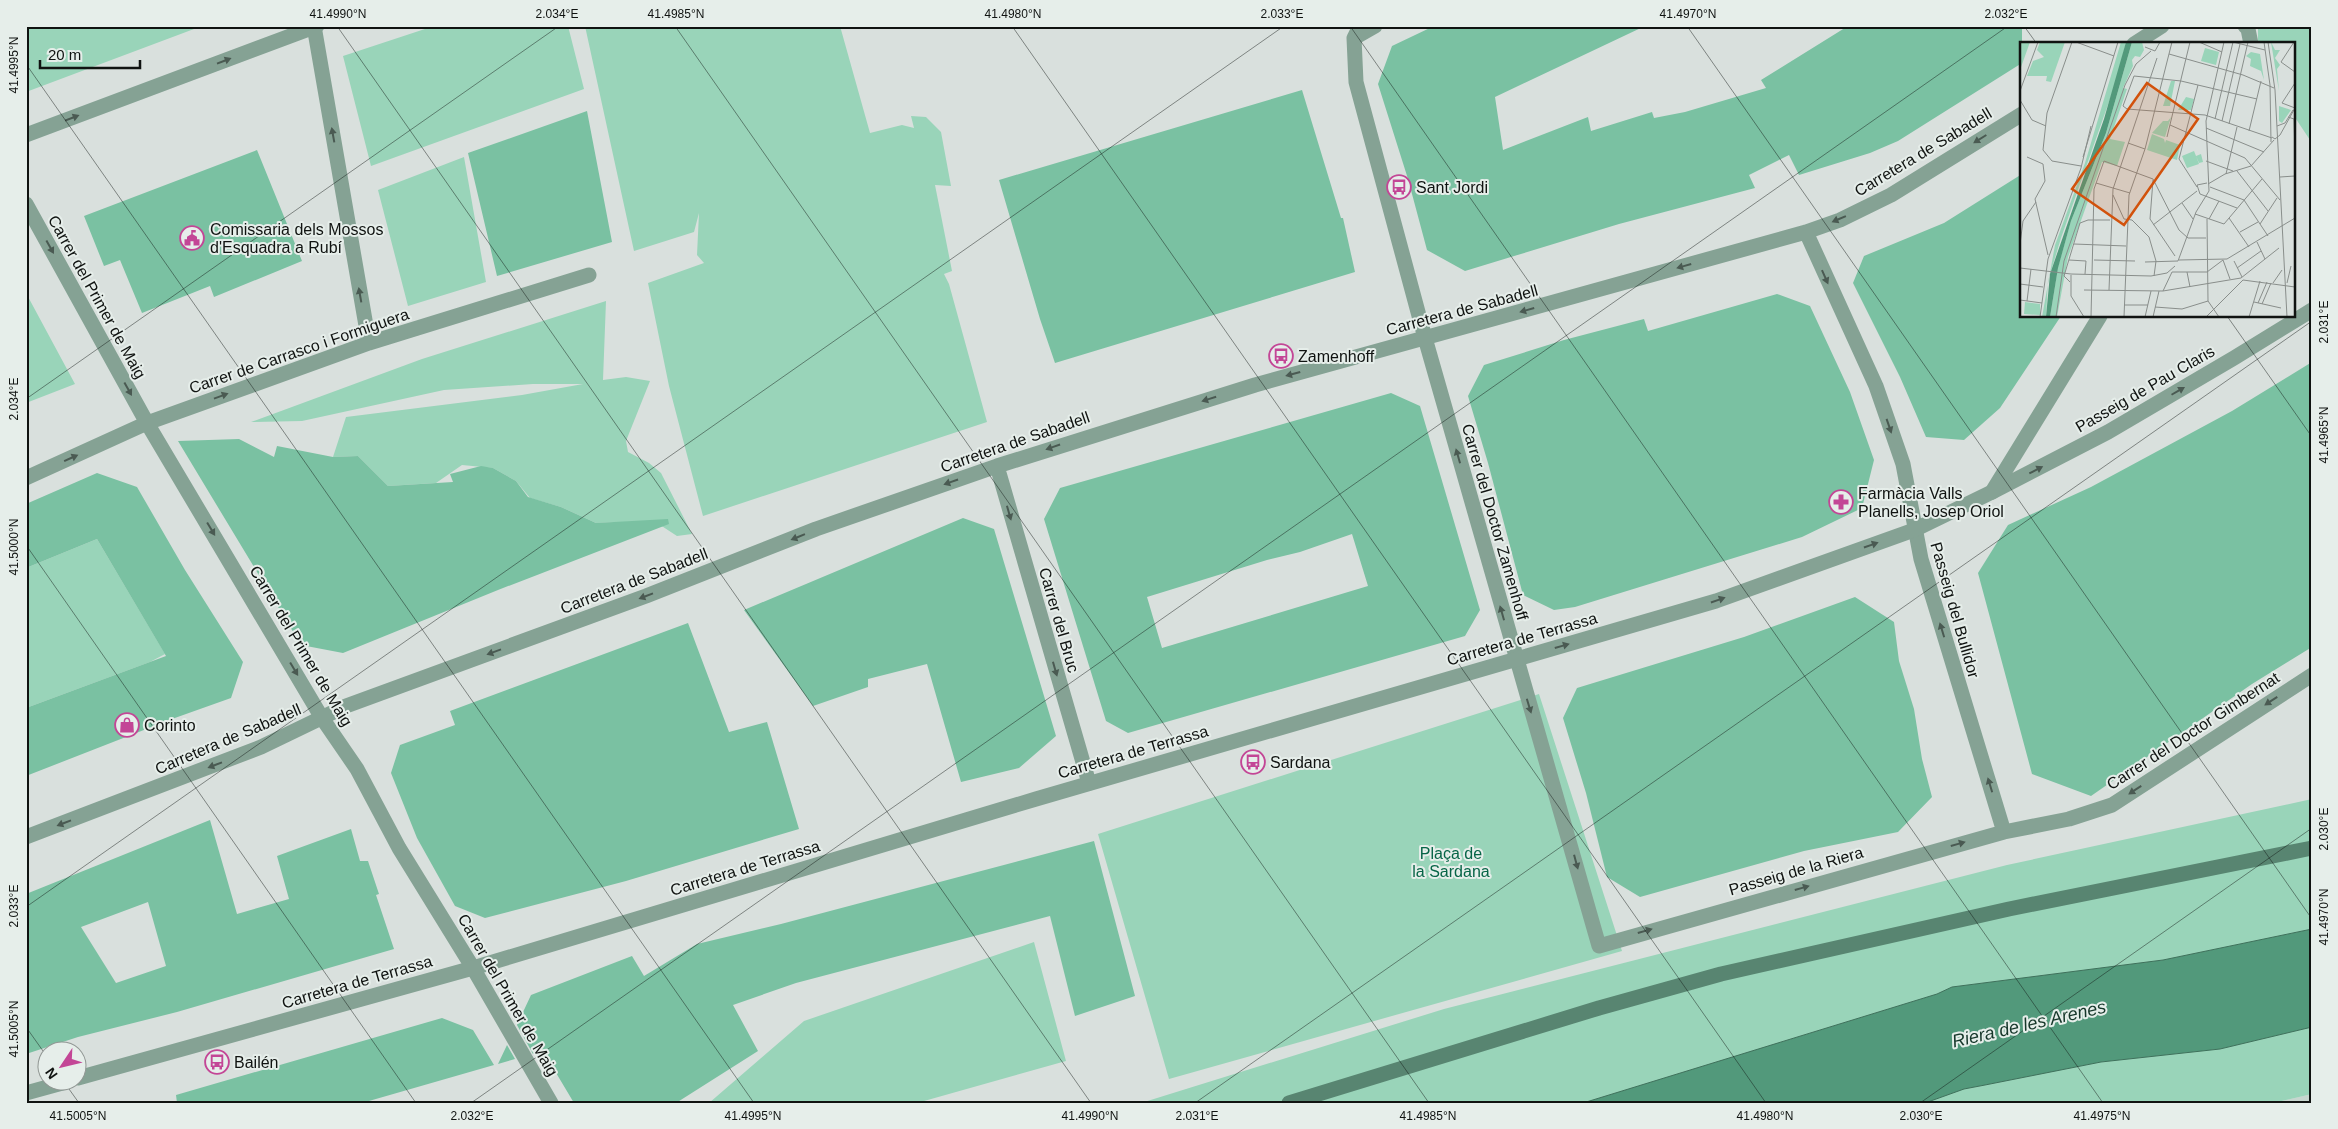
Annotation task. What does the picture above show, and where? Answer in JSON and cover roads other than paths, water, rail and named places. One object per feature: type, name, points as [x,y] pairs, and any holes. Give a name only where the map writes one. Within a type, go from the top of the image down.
[{"type":"main road","points":[[1289,1103],[1599,1008],[1721,974],[2009,909],[2312,848]]},
{"type":"street","points":[[1357,32],[1376,26]]},
{"type":"street","points":[[2137,42],[2162,26]]},
{"type":"street","points":[[2245,26],[2248,29],[2251,42]]},
{"type":"street","points":[[26,135],[315,27],[369,343]]},
{"type":"street","name":"Carrer del Doctor Zamenhoff","points":[[1357,32],[1356,82],[1515,660],[1562,814],[1598,946]]},
{"type":"street","name":"Carretera de Sabadell","points":[[26,837],[261,748],[346,706],[646,596],[816,529],[997,466],[1255,385],[1806,232],[1840,220],[1891,195],[2020,115]]},
{"type":"street","name":"Carrer del Primer de Maig","points":[[26,204],[147,423],[322,718],[357,769],[399,848],[473,968],[551,1103]]},
{"type":"street","name":"Passeig del Bullidor","points":[[1806,232],[1876,386],[1903,464],[1921,559],[2004,832]]},
{"type":"street","name":"Carrer de Carrasco i Formiguera","points":[[26,478],[147,423],[369,343],[589,275]]},
{"type":"street","name":"Passeig de Pau Claris","points":[[1992,492],[2108,432],[2312,310]]},
{"type":"street","points":[[1992,492],[2099,318]]},
{"type":"street","name":"Carrer del Bruc","points":[[997,466],[1089,784]]},
{"type":"street","name":"Carretera de Terrassa","points":[[88,1075],[473,968],[1089,784],[1716,601],[1914,530],[1992,492]]},
{"type":"street","name":"Carrer del Doctor Gimbernat","points":[[2004,832],[2070,819],[2112,805],[2312,675]]},
{"type":"street","name":"Passeig de la Riera","points":[[1598,946],[2004,832]]},
{"type":"water","name":"Riera de les Arenes","points":[[2312,929],[2312,1027],[2220,1049],[2101,1062],[1964,1089],[1925,1103],[1583,1103],[1937,994],[1952,987],[2163,960]]},
{"type":"place","name":"Sant Jordi","points":[[1399,187]]},
{"type":"place","name":"Comissaria dels Mossos d'Esquadra a Rubí","points":[[192,238]]},
{"type":"place","name":"Zamenhoff","points":[[1281,356]]},
{"type":"place","name":"Farmàcia Valls Planells, Josep Oriol","points":[[1841,502]]},
{"type":"place","name":"Corinto","points":[[127,725]]},
{"type":"place","name":"Sardana","points":[[1253,762]]},
{"type":"place","name":"Bailén","points":[[217,1062]]},
{"type":"park label","name":"Plaça de la Sardana","points":[[1451,862]]}]
